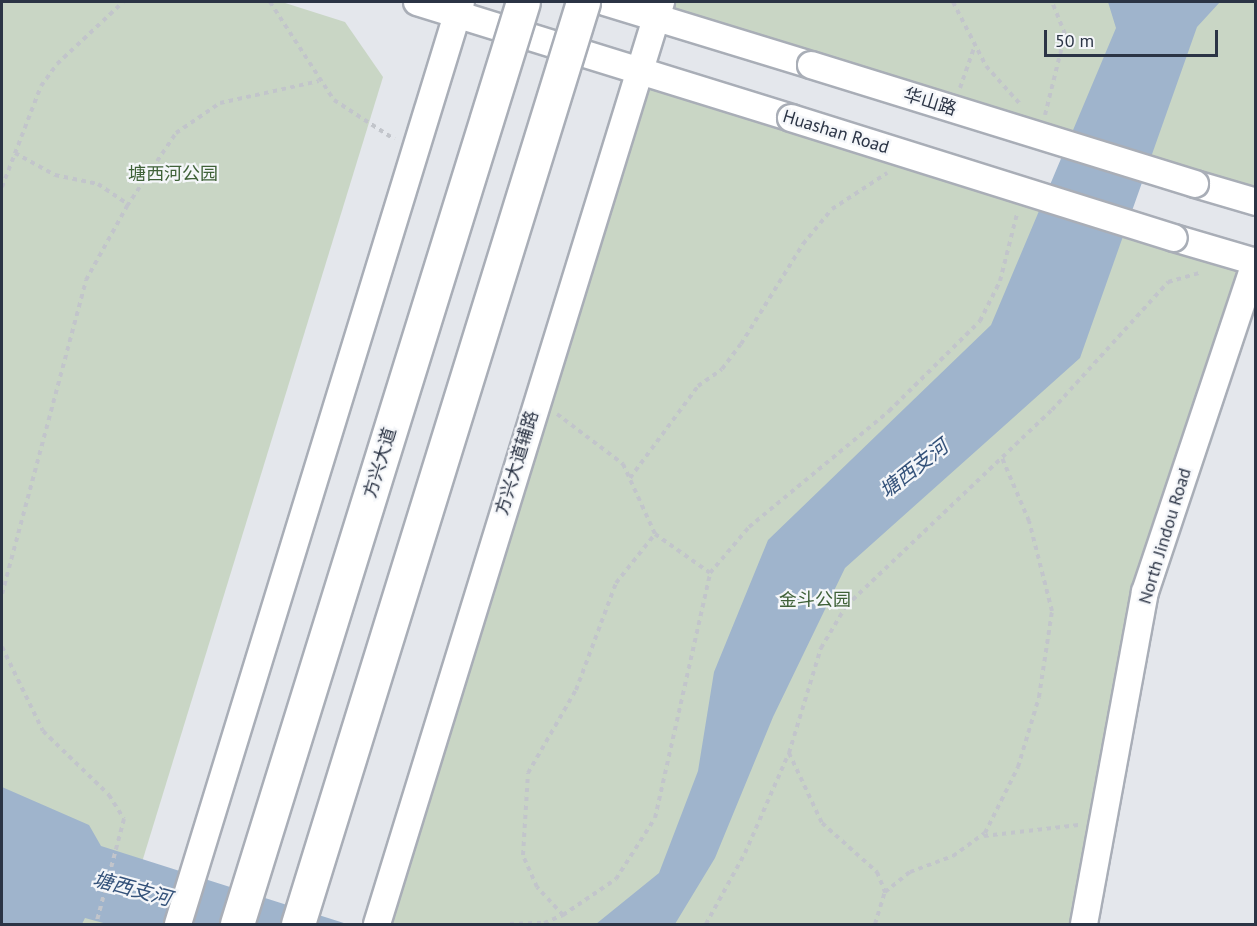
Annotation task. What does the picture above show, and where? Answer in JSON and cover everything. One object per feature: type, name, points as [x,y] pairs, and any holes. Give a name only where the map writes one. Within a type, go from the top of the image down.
[{"type":"highway","name":"方兴大道","points":[[237,924],[523,2]]},
{"type":"highway","points":[[298,924],[583,2]]},
{"type":"street","name":"Huashan Road","points":[[417,2],[459,8],[639,71],[1255,262]]},
{"type":"street","name":"华山路","points":[[605,2],[658,9],[812,65],[1256,202]]},
{"type":"street","points":[[178,924],[459,8]]},
{"type":"street","name":"方兴大道辅路","points":[[377,924],[658,9]]},
{"type":"street","name":"North Jindou Road","points":[[1084,924],[1105,823],[1145,592],[1255,262]]},
{"type":"path","points":[[2,187],[41,86],[57,64],[123,2]]},
{"type":"path","points":[[270,2],[319,81],[334,100],[415,152]]},
{"type":"path","points":[[953,2],[975,45],[1025,110]]},
{"type":"path","points":[[1041,128],[1065,34],[1052,2]]},
{"type":"path","points":[[958,92],[975,45]]},
{"type":"path","points":[[2,594],[86,280],[128,204],[176,133],[220,102],[319,81]]},
{"type":"path","points":[[15,153],[55,175],[98,184],[128,204]]},
{"type":"path","points":[[630,478],[698,386],[734,353],[772,302],[803,244],[832,210],[898,167]]},
{"type":"path","points":[[510,924],[544,922],[563,915],[616,879],[654,818],[710,573],[749,526],[889,411],[980,321],[1000,281],[1018,207]]},
{"type":"path","points":[[706,924],[789,753],[821,648],[846,606],[1002,458],[1168,282],[1208,274]]},
{"type":"path","points":[[536,401],[623,464],[656,534],[710,573]]},
{"type":"path","points":[[875,924],[885,892],[910,872],[953,856],[981,836],[1018,767],[1040,697],[1052,611],[1029,521],[1002,458]]},
{"type":"path","points":[[563,915],[537,887],[523,855],[528,773],[576,690],[616,583],[656,534]]},
{"type":"path","points":[[2,649],[43,731],[109,795],[124,819],[96,924]]},
{"type":"path","points":[[789,753],[822,823],[876,872],[885,892]]},
{"type":"path","points":[[981,836],[1105,823]]},
{"type":"green space","name":"塘西河公园","points":[[2,2],[282,2],[345,22],[383,77],[123,924],[2,924]]},
{"type":"green space","points":[[661,2],[1255,2],[1255,202],[656,17]]},
{"type":"green space","name":"金斗公园","points":[[639,71],[1255,262],[1145,592],[1084,924],[377,924]]},
{"type":"water","name":"塘西支河","points":[[1108,2],[1220,2],[1197,27],[1080,358],[845,568],[773,717],[715,858],[675,924],[596,924],[659,873],[698,771],[714,672],[768,540],[991,325],[1116,28]]},
{"type":"water","name":"塘西支河","points":[[2,787],[89,825],[101,846],[347,924],[107,924],[85,918],[82,924],[2,924]]}]
